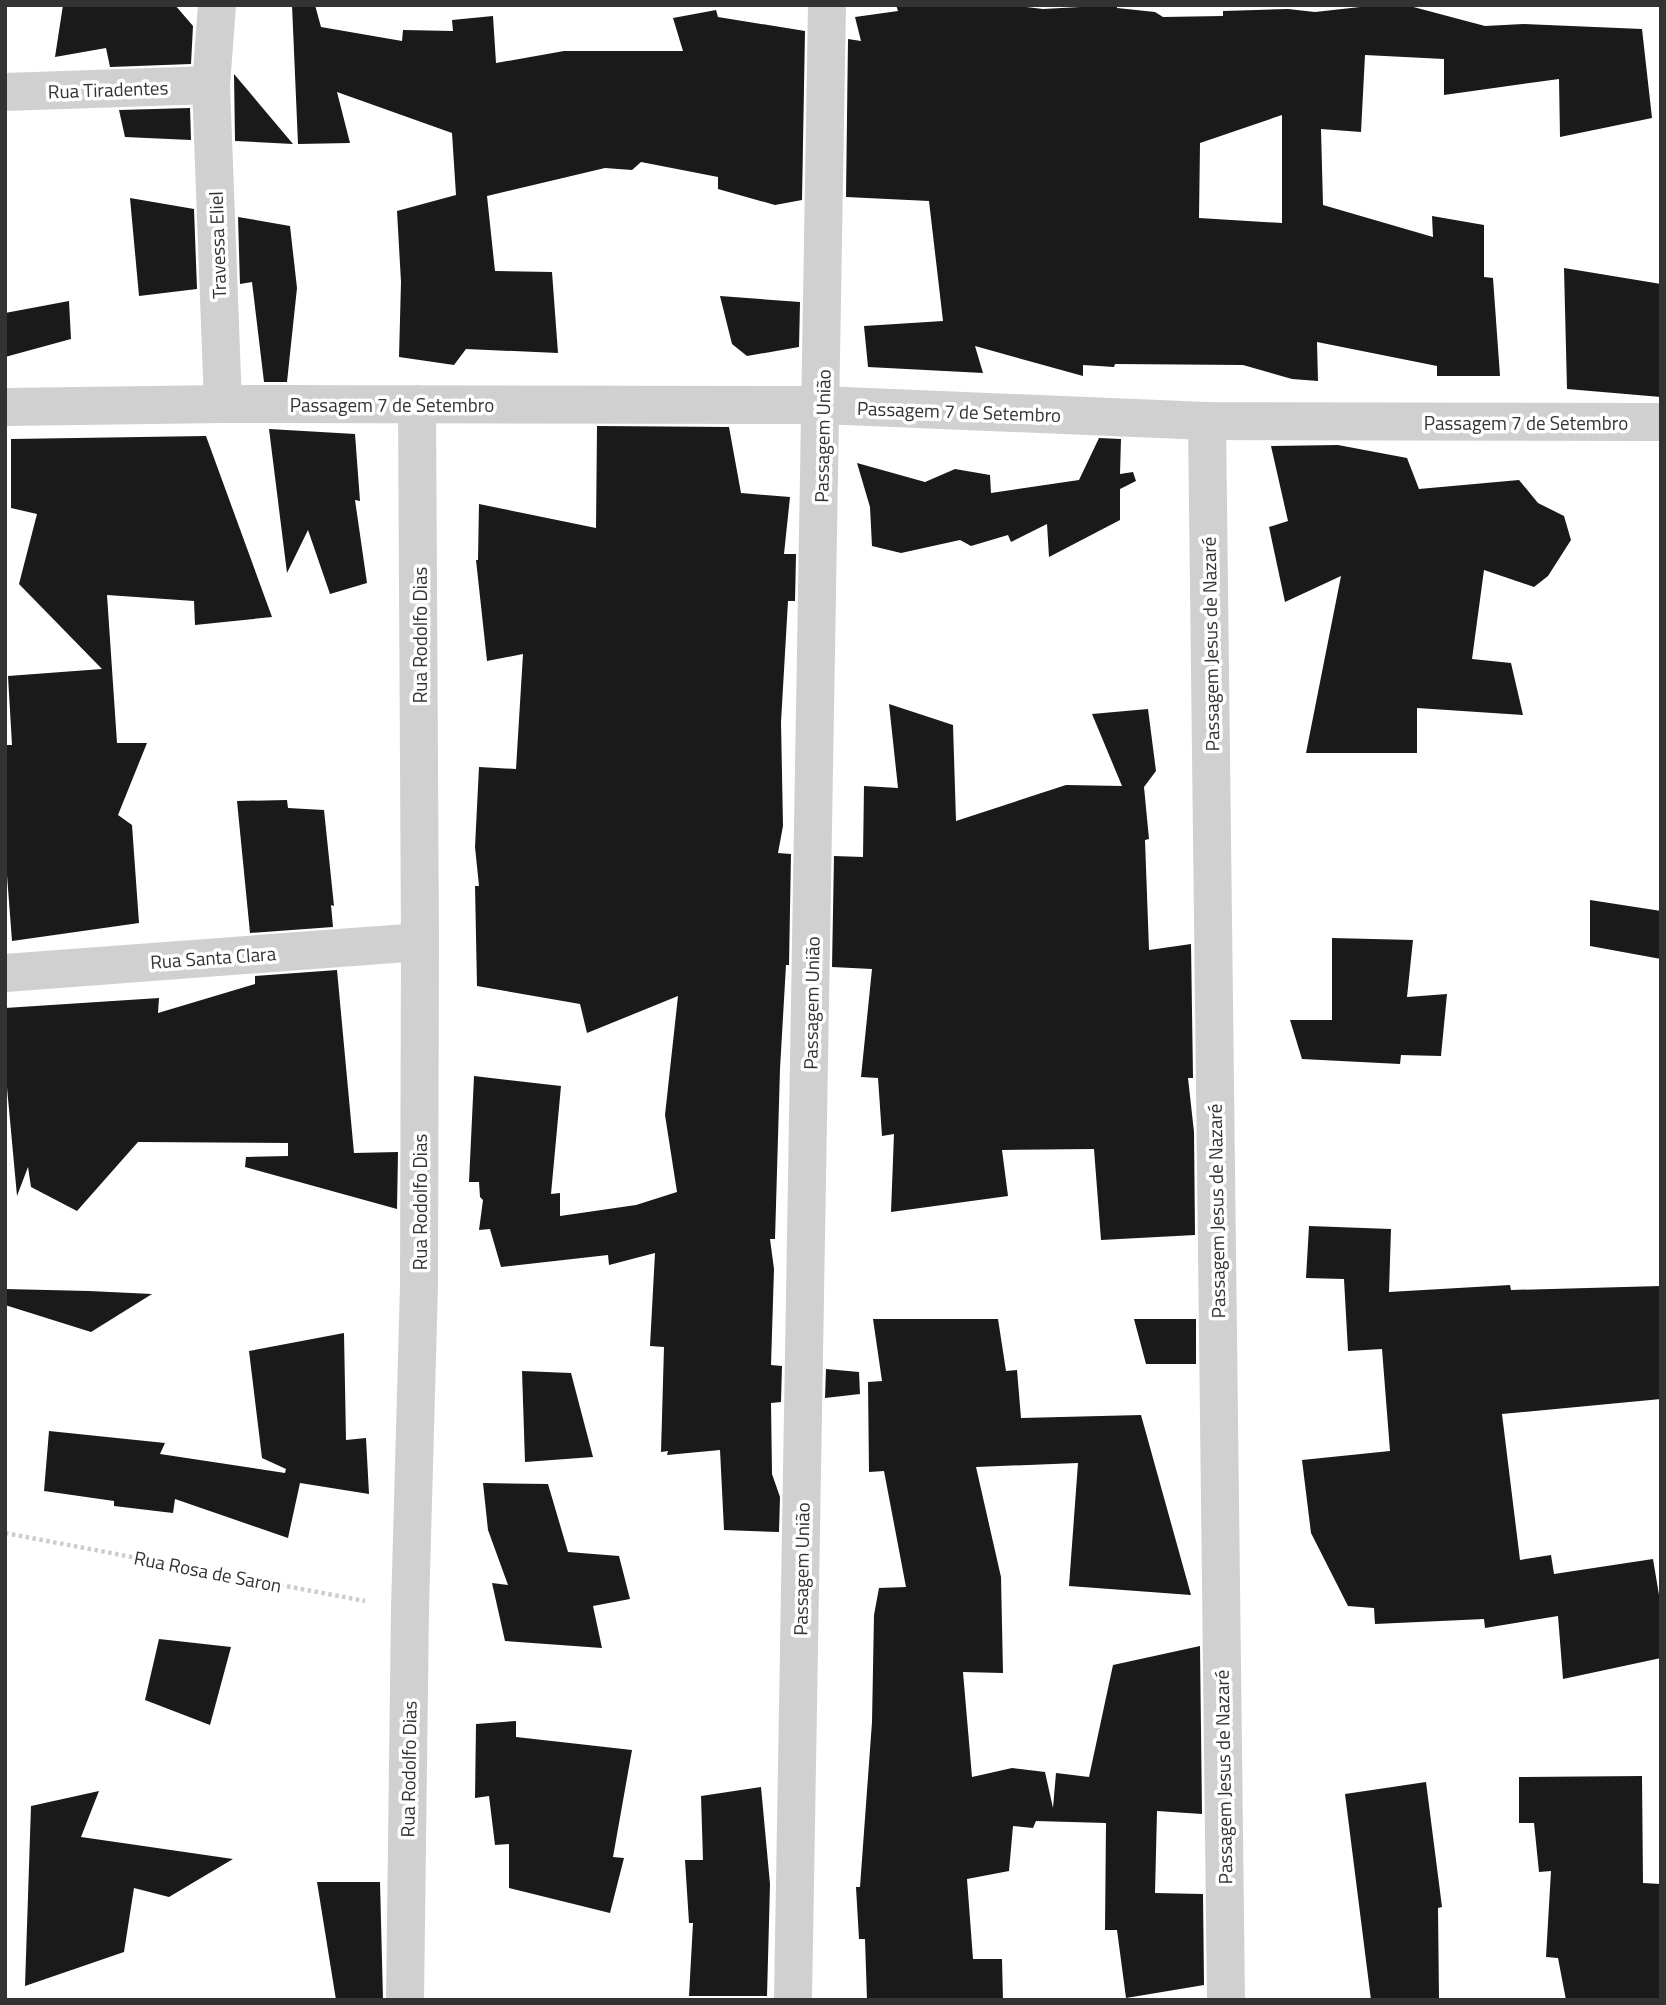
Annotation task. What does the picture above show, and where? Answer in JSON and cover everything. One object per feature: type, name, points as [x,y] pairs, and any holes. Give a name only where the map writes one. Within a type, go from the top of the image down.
[{"type":"street","name":"Travessa Eliel","points":[[217,5],[211,85],[223,404]]},
{"type":"street","name":"Passagem União","points":[[793,2000],[828,5]]},
{"type":"street","name":"Rua Tiradentes","points":[[5,92],[211,85]]},
{"type":"street","name":"Passagem 7 de Setembro","points":[[5,407],[223,404],[822,405],[1207,421],[1661,422]]},
{"type":"street","name":"Rua Rodolfo Dias","points":[[405,2000],[410,1609],[419,1285],[417,404]]},
{"type":"street","name":"Passagem Jesus de Nazaré","points":[[1207,421],[1226,2000]]},
{"type":"street","name":"Rua Santa Clara","points":[[5,973],[420,942]]},
{"type":"path","name":"Rua Rosa de Saron","points":[[5,1533],[410,1609]]},
{"type":"building","points":[[63,5],[175,5],[193,26],[191,64],[110,67],[106,48],[55,57]]},
{"type":"building","points":[[292,5],[315,5],[321,27],[402,41],[403,30],[453,31],[452,20],[493,16],[496,63],[564,51],[683,51],[673,18],[716,10],[718,17],[805,31],[802,200],[775,205],[718,189],[718,177],[641,162],[632,170],[605,168],[487,196],[495,271],[552,272],[558,353],[466,349],[454,365],[399,357],[401,282],[397,211],[456,195],[452,133],[337,92],[350,143],[298,144]]},
{"type":"building","points":[[896,5],[1009,5],[1043,9],[1117,5],[1117,8],[1155,12],[1163,17],[1223,16],[1223,11],[1288,9],[1315,12],[1378,5],[1406,5],[1485,26],[1523,24],[1642,29],[1652,118],[1560,137],[1559,79],[1444,95],[1444,59],[1365,55],[1361,132],[1321,129],[1323,205],[1433,237],[1432,216],[1484,225],[1484,277],[1493,278],[1500,376],[1437,376],[1437,366],[1317,342],[1318,381],[1292,379],[1243,365],[1083,365],[1083,376],[975,346],[983,373],[868,367],[864,326],[943,321],[929,201],[846,197],[848,39],[861,41],[855,17],[898,11]],"holes":[[[1282,115],[1282,223],[1199,218],[1200,143]]]},
{"type":"building","points":[[234,74],[293,144],[235,141]]},
{"type":"building","points":[[190,108],[191,140],[125,137],[119,110]]},
{"type":"building","points":[[130,198],[194,209],[197,289],[139,296]]},
{"type":"building","points":[[238,217],[290,226],[297,288],[287,382],[264,382],[252,282],[240,284]]},
{"type":"building","points":[[1564,268],[1661,284],[1661,397],[1567,389]]},
{"type":"building","points":[[720,296],[800,302],[799,347],[747,356],[732,344]]},
{"type":"building","points":[[69,301],[71,339],[5,357],[5,313]]},
{"type":"building","points":[[597,426],[729,427],[741,493],[790,497],[784,554],[796,554],[795,601],[788,601],[781,722],[783,826],[778,853],[791,854],[789,965],[786,965],[780,1069],[775,1239],[770,1239],[774,1269],[771,1365],[782,1366],[781,1402],[771,1403],[772,1474],[780,1497],[779,1532],[724,1530],[720,1450],[667,1455],[668,1451],[661,1452],[664,1347],[650,1346],[655,1253],[609,1265],[608,1255],[501,1267],[490,1229],[479,1230],[483,1200],[480,1197],[479,1182],[469,1182],[474,1076],[561,1086],[551,1194],[560,1193],[560,1216],[636,1205],[677,1192],[665,1115],[678,996],[587,1033],[580,1004],[477,986],[475,886],[479,886],[475,847],[479,767],[516,769],[523,654],[487,661],[476,560],[479,504],[596,528]]},
{"type":"building","points":[[269,429],[355,434],[360,501],[355,500],[367,583],[330,594],[308,530],[287,573]]},
{"type":"building","points":[[206,436],[272,617],[195,625],[194,601],[107,595],[117,743],[147,743],[118,815],[132,825],[139,923],[12,941],[5,849],[5,745],[12,745],[8,676],[102,669],[19,584],[37,514],[11,508],[11,439]]},
{"type":"building","points":[[1099,438],[1121,439],[1120,474],[1133,472],[1136,481],[1120,489],[1120,520],[1049,557],[1047,524],[1011,542],[1008,535],[971,546],[960,540],[901,553],[872,546],[870,507],[857,463],[925,482],[955,469],[990,475],[991,493],[1079,480]]},
{"type":"building","points":[[1338,445],[1407,458],[1419,489],[1519,480],[1538,503],[1564,516],[1571,540],[1548,576],[1534,587],[1484,570],[1472,659],[1511,663],[1523,715],[1417,708],[1417,753],[1306,753],[1341,576],[1285,602],[1269,527],[1288,521],[1271,446]]},
{"type":"building","points":[[889,704],[953,725],[956,821],[1066,785],[1122,786],[1092,714],[1148,709],[1156,771],[1144,787],[1149,839],[1145,840],[1149,950],[1191,944],[1193,1078],[1188,1078],[1194,1132],[1195,1235],[1101,1240],[1094,1149],[1002,1150],[1008,1196],[891,1212],[894,1134],[882,1136],[878,1078],[861,1077],[872,969],[832,967],[834,856],[863,857],[864,786],[898,788]]},
{"type":"building","points":[[287,800],[288,808],[324,810],[334,906],[331,905],[333,927],[250,933],[237,801]]},
{"type":"building","points":[[1590,900],[1661,911],[1661,959],[1590,946]]},
{"type":"building","points":[[1332,938],[1413,940],[1407,997],[1447,994],[1441,1056],[1401,1055],[1400,1064],[1302,1059],[1290,1020],[1332,1020]]},
{"type":"building","points":[[337,970],[354,1153],[398,1152],[397,1209],[245,1167],[246,1157],[288,1156],[288,1143],[138,1142],[77,1211],[31,1187],[28,1167],[17,1196],[5,1066],[5,1008],[159,998],[158,1013],[255,984],[255,976]]},
{"type":"building","points":[[1309,1226],[1391,1229],[1389,1292],[1510,1285],[1511,1290],[1661,1286],[1661,1399],[1502,1414],[1520,1560],[1551,1555],[1554,1574],[1653,1559],[1661,1607],[1661,1658],[1563,1679],[1558,1616],[1485,1628],[1484,1619],[1375,1624],[1374,1608],[1348,1606],[1311,1533],[1302,1460],[1390,1451],[1382,1349],[1348,1351],[1344,1279],[1306,1278]]},
{"type":"building","points":[[5,1289],[152,1294],[91,1332],[5,1305]]},
{"type":"building","points":[[873,1319],[998,1319],[1006,1371],[1017,1370],[1021,1418],[1141,1415],[1191,1595],[1069,1586],[1078,1463],[976,1467],[1001,1577],[1003,1673],[963,1672],[972,1777],[1012,1768],[1045,1772],[1053,1808],[1056,1773],[1089,1777],[1113,1665],[1200,1646],[1202,1814],[1157,1811],[1155,1893],[1203,1894],[1204,1985],[1126,1998],[1117,1930],[1105,1930],[1106,1823],[1036,1821],[1033,1828],[1013,1826],[1009,1871],[967,1879],[973,1959],[1002,1959],[1003,2000],[867,2000],[865,1939],[859,1939],[856,1887],[860,1887],[872,1722],[874,1615],[879,1588],[906,1587],[884,1471],[869,1472],[868,1382],[882,1381]]},
{"type":"building","points":[[1134,1319],[1196,1319],[1196,1364],[1146,1364]]},
{"type":"building","points":[[344,1333],[346,1440],[366,1438],[369,1494],[300,1483],[288,1538],[175,1499],[173,1513],[114,1506],[114,1501],[44,1491],[49,1431],[165,1443],[160,1454],[285,1473],[286,1469],[262,1458],[249,1351]]},
{"type":"building","points":[[826,1369],[859,1372],[860,1394],[825,1398]]},
{"type":"building","points":[[522,1371],[571,1373],[593,1457],[525,1462]]},
{"type":"building","points":[[483,1483],[548,1484],[568,1552],[619,1556],[630,1599],[593,1606],[602,1648],[505,1641],[492,1583],[508,1585],[488,1530]]},
{"type":"building","points":[[159,1639],[231,1647],[210,1725],[145,1700]]},
{"type":"building","points":[[516,1721],[516,1737],[632,1750],[613,1857],[624,1858],[610,1913],[509,1888],[509,1844],[495,1845],[489,1796],[475,1798],[476,1724]]},
{"type":"building","points":[[1642,1776],[1643,1883],[1661,1884],[1661,2000],[1566,2000],[1558,1958],[1546,1957],[1551,1871],[1539,1872],[1534,1823],[1519,1823],[1519,1777]]},
{"type":"building","points":[[1426,1782],[1442,1907],[1438,1908],[1439,2000],[1371,2000],[1345,1794]]},
{"type":"building","points":[[761,1787],[770,1884],[767,1996],[689,1996],[693,1923],[689,1923],[685,1860],[703,1860],[701,1796]]},
{"type":"building","points":[[99,1791],[81,1837],[233,1859],[169,1897],[134,1888],[124,1952],[25,1986],[31,1806]]},
{"type":"building","points":[[317,1882],[380,1882],[383,2000],[336,2000]]}]
